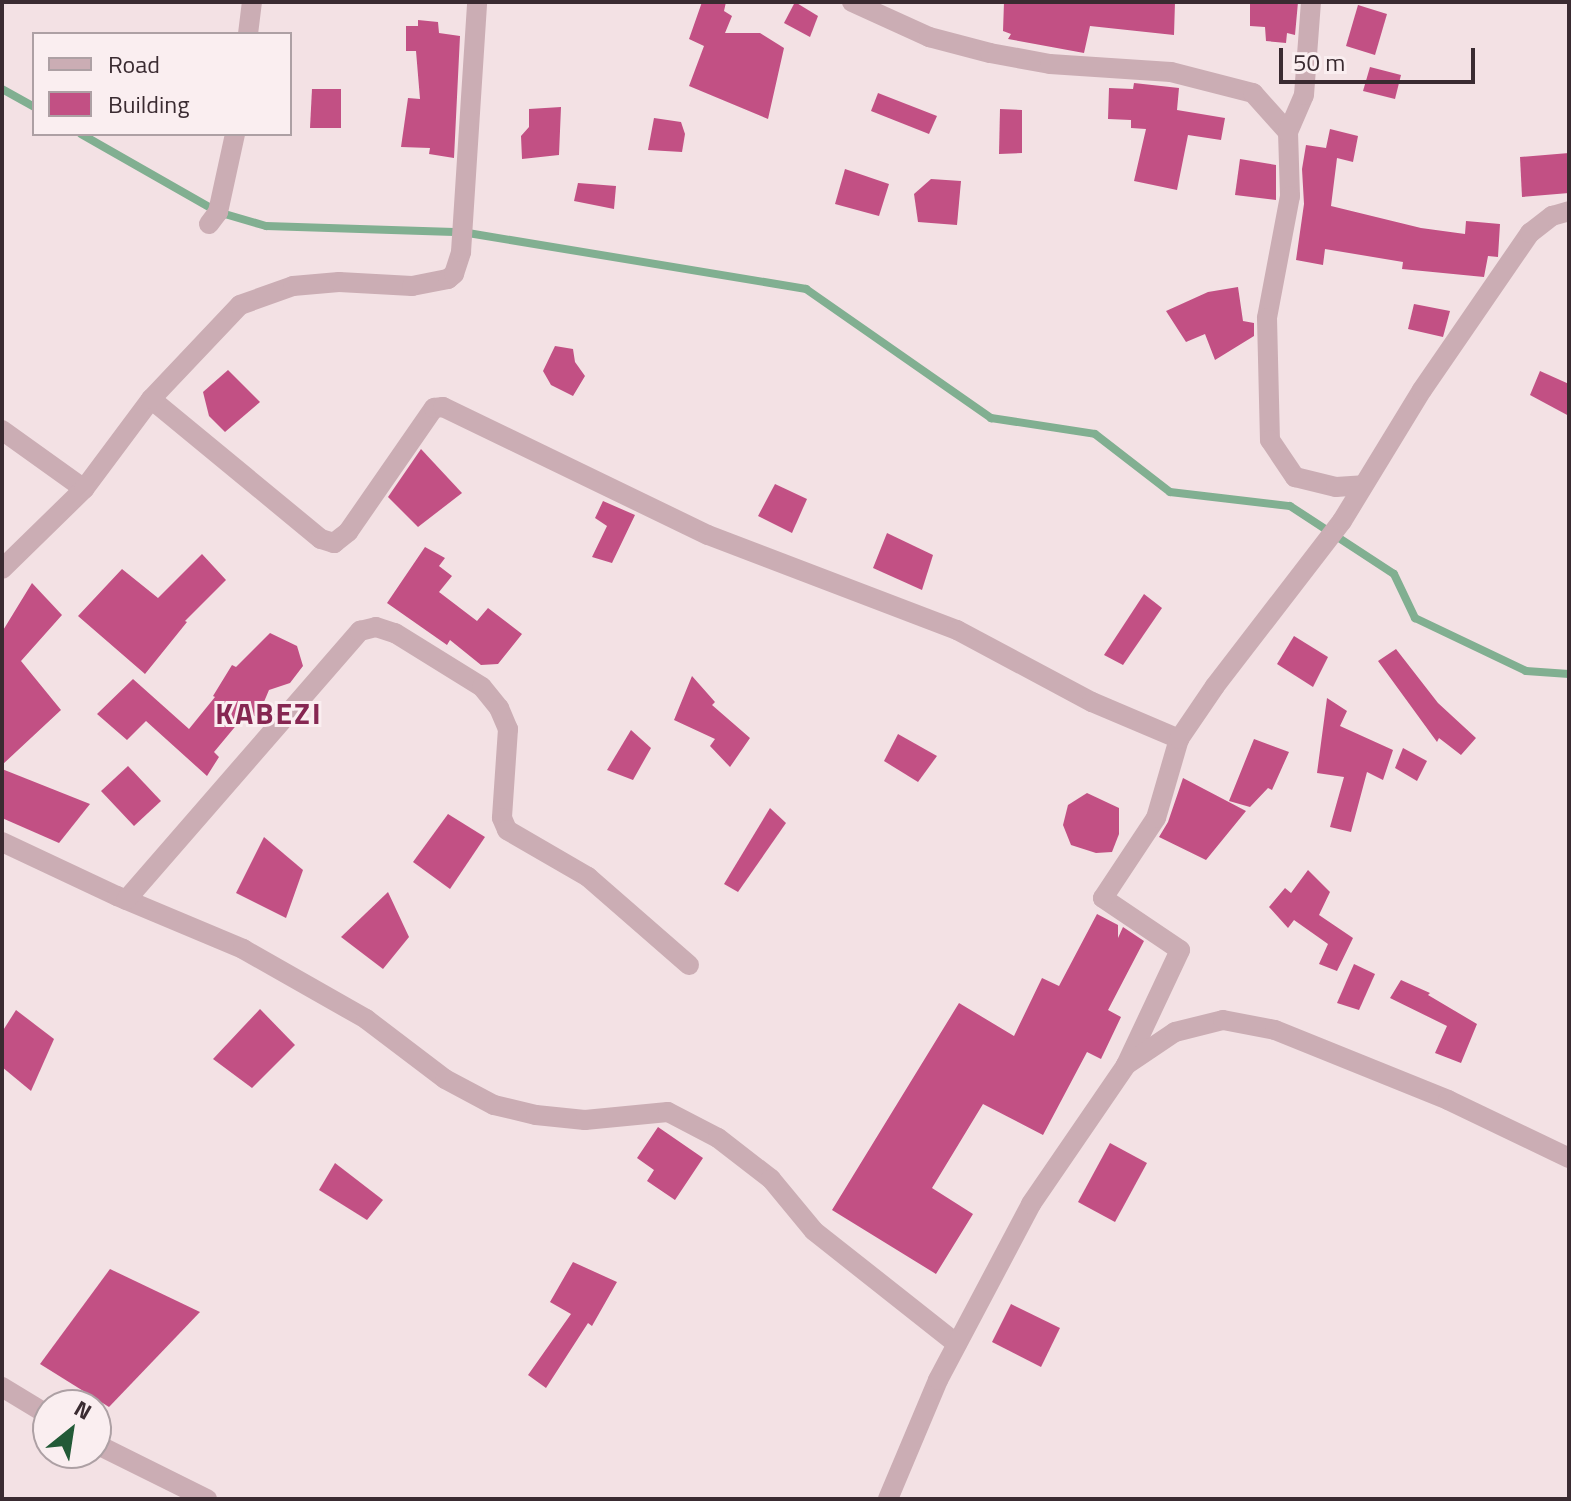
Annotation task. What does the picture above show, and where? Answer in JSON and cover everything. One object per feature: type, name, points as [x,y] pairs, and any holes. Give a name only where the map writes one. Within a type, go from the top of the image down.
[{"type":"street","points":[[248,32],[252,2]]},
{"type":"street","points":[[2,569],[84,489],[151,399],[240,305],[293,286],[339,282],[412,286],[448,279],[454,274],[461,252],[477,2]]},
{"type":"street","points":[[852,2],[929,37],[990,53],[1050,64],[1171,72],[1253,93],[1288,132]]},
{"type":"street","points":[[1311,2],[1304,95],[1288,132],[1290,196],[1267,318],[1270,440],[1295,477],[1336,487],[1363,485]]},
{"type":"street","points":[[209,224],[218,212],[235,136]]},
{"type":"street","points":[[888,1499],[957,1344],[1031,1204],[1126,1065],[1180,950],[1103,898],[1156,818],[1179,739],[1215,686],[1342,521],[1422,390],[1530,233],[1552,216],[1569,211]]},
{"type":"street","points":[[151,399],[321,539],[334,543],[348,532],[434,408],[443,407],[708,535],[957,630],[1092,702],[1179,739]]},
{"type":"street","points":[[2,430],[84,489]]},
{"type":"street","points":[[126,900],[360,631],[376,627],[395,633],[482,687],[499,708],[508,729],[502,818],[507,830],[588,877],[689,965]]},
{"type":"street","points":[[2,842],[126,900],[243,949],[366,1019],[445,1079],[494,1105],[536,1115],[585,1120],[668,1112],[718,1138],[771,1179],[814,1231],[957,1344]]},
{"type":"street","points":[[1126,1065],[1175,1032],[1223,1020],[1275,1030],[1448,1100],[1569,1158]]},
{"type":"street","points":[[2,1387],[32,1405]]},
{"type":"street","points":[[112,1452],[207,1499]]},
{"type":"building","points":[[702,2],[726,2],[724,11],[732,16],[725,33],[760,33],[784,48],[768,119],[689,86],[704,46],[689,39]]},
{"type":"building","points":[[795,2],[818,16],[810,37],[784,23]]},
{"type":"building","points":[[1004,2],[1175,2],[1174,35],[1090,26],[1084,53],[1008,39],[1011,34],[1003,31]]},
{"type":"building","points":[[1250,2],[1298,2],[1295,35],[1287,33],[1286,43],[1266,41],[1265,27],[1250,26]]},
{"type":"building","points":[[1358,5],[1387,14],[1375,55],[1346,46]]},
{"type":"building","points":[[418,20],[438,22],[439,33],[460,36],[454,158],[429,154],[430,148],[401,147],[408,98],[420,99],[416,51],[406,51],[406,26],[418,26]]},
{"type":"building","points":[[1370,67],[1401,75],[1395,99],[1363,91]]},
{"type":"building","points":[[1134,83],[1179,88],[1177,110],[1225,118],[1221,140],[1188,135],[1177,190],[1134,181],[1146,129],[1131,128],[1131,120],[1108,119],[1109,88],[1133,89]]},
{"type":"building","points":[[312,89],[341,89],[341,128],[310,128]]},
{"type":"building","points":[[878,93],[937,116],[929,134],[871,111]]},
{"type":"building","points":[[561,107],[559,155],[522,159],[521,136],[529,127],[529,109]]},
{"type":"building","points":[[1000,109],[1022,110],[1022,153],[999,154]]},
{"type":"building","points":[[654,118],[681,122],[685,134],[682,152],[648,150]]},
{"type":"building","points":[[1330,129],[1358,136],[1353,162],[1337,158],[1331,206],[1421,228],[1465,234],[1466,221],[1500,224],[1498,257],[1488,256],[1484,277],[1402,269],[1403,262],[1325,249],[1323,265],[1296,260],[1304,204],[1302,169],[1306,145],[1326,148]]},
{"type":"building","points":[[1569,153],[1569,193],[1522,197],[1520,157]]},
{"type":"building","points":[[1240,159],[1276,165],[1276,200],[1235,195]]},
{"type":"building","points":[[845,169],[889,184],[879,216],[835,204]]},
{"type":"building","points":[[931,179],[961,181],[957,225],[918,222],[914,194]]},
{"type":"building","points":[[578,183],[616,186],[614,209],[574,201]]},
{"type":"building","points":[[1238,287],[1243,321],[1254,323],[1254,336],[1215,360],[1205,334],[1186,342],[1166,311],[1208,292]]},
{"type":"building","points":[[1414,304],[1450,311],[1443,337],[1408,329]]},
{"type":"building","points":[[555,346],[573,349],[575,362],[585,376],[573,396],[551,385],[543,371]]},
{"type":"building","points":[[228,370],[260,402],[225,432],[209,416],[203,392]]},
{"type":"building","points":[[1540,371],[1569,384],[1569,416],[1530,395]]},
{"type":"building","points":[[421,449],[462,493],[418,527],[388,497]]},
{"type":"building","points":[[775,484],[807,499],[792,533],[758,516]]},
{"type":"building","points":[[603,501],[635,515],[612,563],[592,557],[607,526],[595,518]]},
{"type":"building","points":[[887,533],[933,555],[922,590],[873,568]]},
{"type":"building","points":[[425,547],[445,558],[439,566],[452,576],[439,592],[477,621],[488,608],[522,634],[498,664],[481,665],[450,640],[447,645],[387,603]]},
{"type":"building","points":[[202,554],[226,580],[185,621],[145,674],[78,616],[122,569],[158,598]]},
{"type":"building","points":[[32,583],[62,615],[21,661],[61,710],[2,765],[2,632]]},
{"type":"building","points":[[1144,594],[1162,608],[1123,665],[1104,655]]},
{"type":"building","points":[[270,633],[297,646],[303,666],[290,683],[269,690],[258,716],[244,716],[214,752],[219,757],[207,776],[146,721],[127,740],[97,714],[133,679],[189,729],[215,697],[232,665],[236,667]]},
{"type":"building","points":[[1294,636],[1328,657],[1313,687],[1277,664]]},
{"type":"building","points":[[1396,649],[1438,703],[1476,738],[1461,755],[1439,738],[1437,742],[1378,661]]},
{"type":"building","points":[[692,676],[715,702],[712,705],[750,738],[730,767],[710,746],[715,739],[674,720]]},
{"type":"building","points":[[1327,698],[1347,711],[1340,726],[1393,750],[1383,780],[1367,772],[1351,832],[1330,827],[1344,777],[1317,773]]},
{"type":"building","points":[[631,730],[651,748],[633,780],[607,770]]},
{"type":"building","points":[[898,734],[937,756],[918,782],[884,761]]},
{"type":"building","points":[[1254,739],[1289,752],[1272,790],[1268,788],[1250,807],[1229,801]]},
{"type":"building","points":[[1403,748],[1427,761],[1417,781],[1395,768]]},
{"type":"building","points":[[128,766],[161,801],[134,826],[101,791]]},
{"type":"building","points":[[2,769],[90,804],[59,843],[2,818]]},
{"type":"building","points":[[1183,778],[1246,811],[1206,860],[1159,837],[1168,822]]},
{"type":"building","points":[[1087,793],[1119,808],[1119,834],[1112,852],[1096,853],[1071,845],[1063,825],[1068,805]]},
{"type":"building","points":[[770,808],[786,823],[738,892],[724,884]]},
{"type":"building","points":[[448,814],[485,837],[450,889],[413,862]]},
{"type":"building","points":[[264,837],[303,870],[286,918],[236,893]]},
{"type":"building","points":[[1308,870],[1330,892],[1319,915],[1353,938],[1337,971],[1319,964],[1328,944],[1294,920],[1288,928],[1269,907],[1285,888],[1291,893]]},
{"type":"building","points":[[388,892],[409,937],[383,969],[341,937]]},
{"type":"building","points":[[1097,914],[1118,925],[1118,938],[1123,927],[1144,941],[1108,1010],[1121,1017],[1101,1059],[1087,1052],[1043,1135],[983,1104],[932,1188],[973,1214],[936,1274],[832,1210],[959,1003],[1014,1036],[1042,978],[1059,986]]},
{"type":"building","points":[[1354,964],[1375,974],[1359,1010],[1337,1003]]},
{"type":"building","points":[[1401,980],[1430,993],[1428,995],[1477,1024],[1461,1063],[1435,1053],[1447,1026],[1390,998]]},
{"type":"building","points":[[260,1009],[295,1045],[252,1088],[213,1059]]},
{"type":"building","points":[[16,1010],[54,1039],[31,1091],[2,1067],[2,1032]]},
{"type":"building","points":[[658,1127],[703,1158],[675,1200],[647,1181],[654,1170],[637,1158]]},
{"type":"building","points":[[1110,1143],[1147,1163],[1115,1222],[1078,1202]]},
{"type":"building","points":[[335,1163],[383,1200],[367,1220],[319,1190]]},
{"type":"building","points":[[573,1262],[617,1282],[592,1326],[588,1323],[546,1388],[528,1375],[571,1314],[550,1302]]},
{"type":"building","points":[[110,1269],[200,1312],[112,1404],[112,1389],[80,1389],[40,1364]]},
{"type":"building","points":[[1011,1304],[1060,1328],[1041,1367],[992,1342]]},
{"type":"waterway","points":[[2,89],[32,106]]},
{"type":"waterway","points":[[85,136],[218,212],[266,226],[462,232],[806,289],[991,418],[1095,434],[1170,492],[1290,506],[1394,574],[1415,618],[1526,671],[1569,674]]},
{"type":"district","name":"KABEZI","points":[[269,713]]}]
